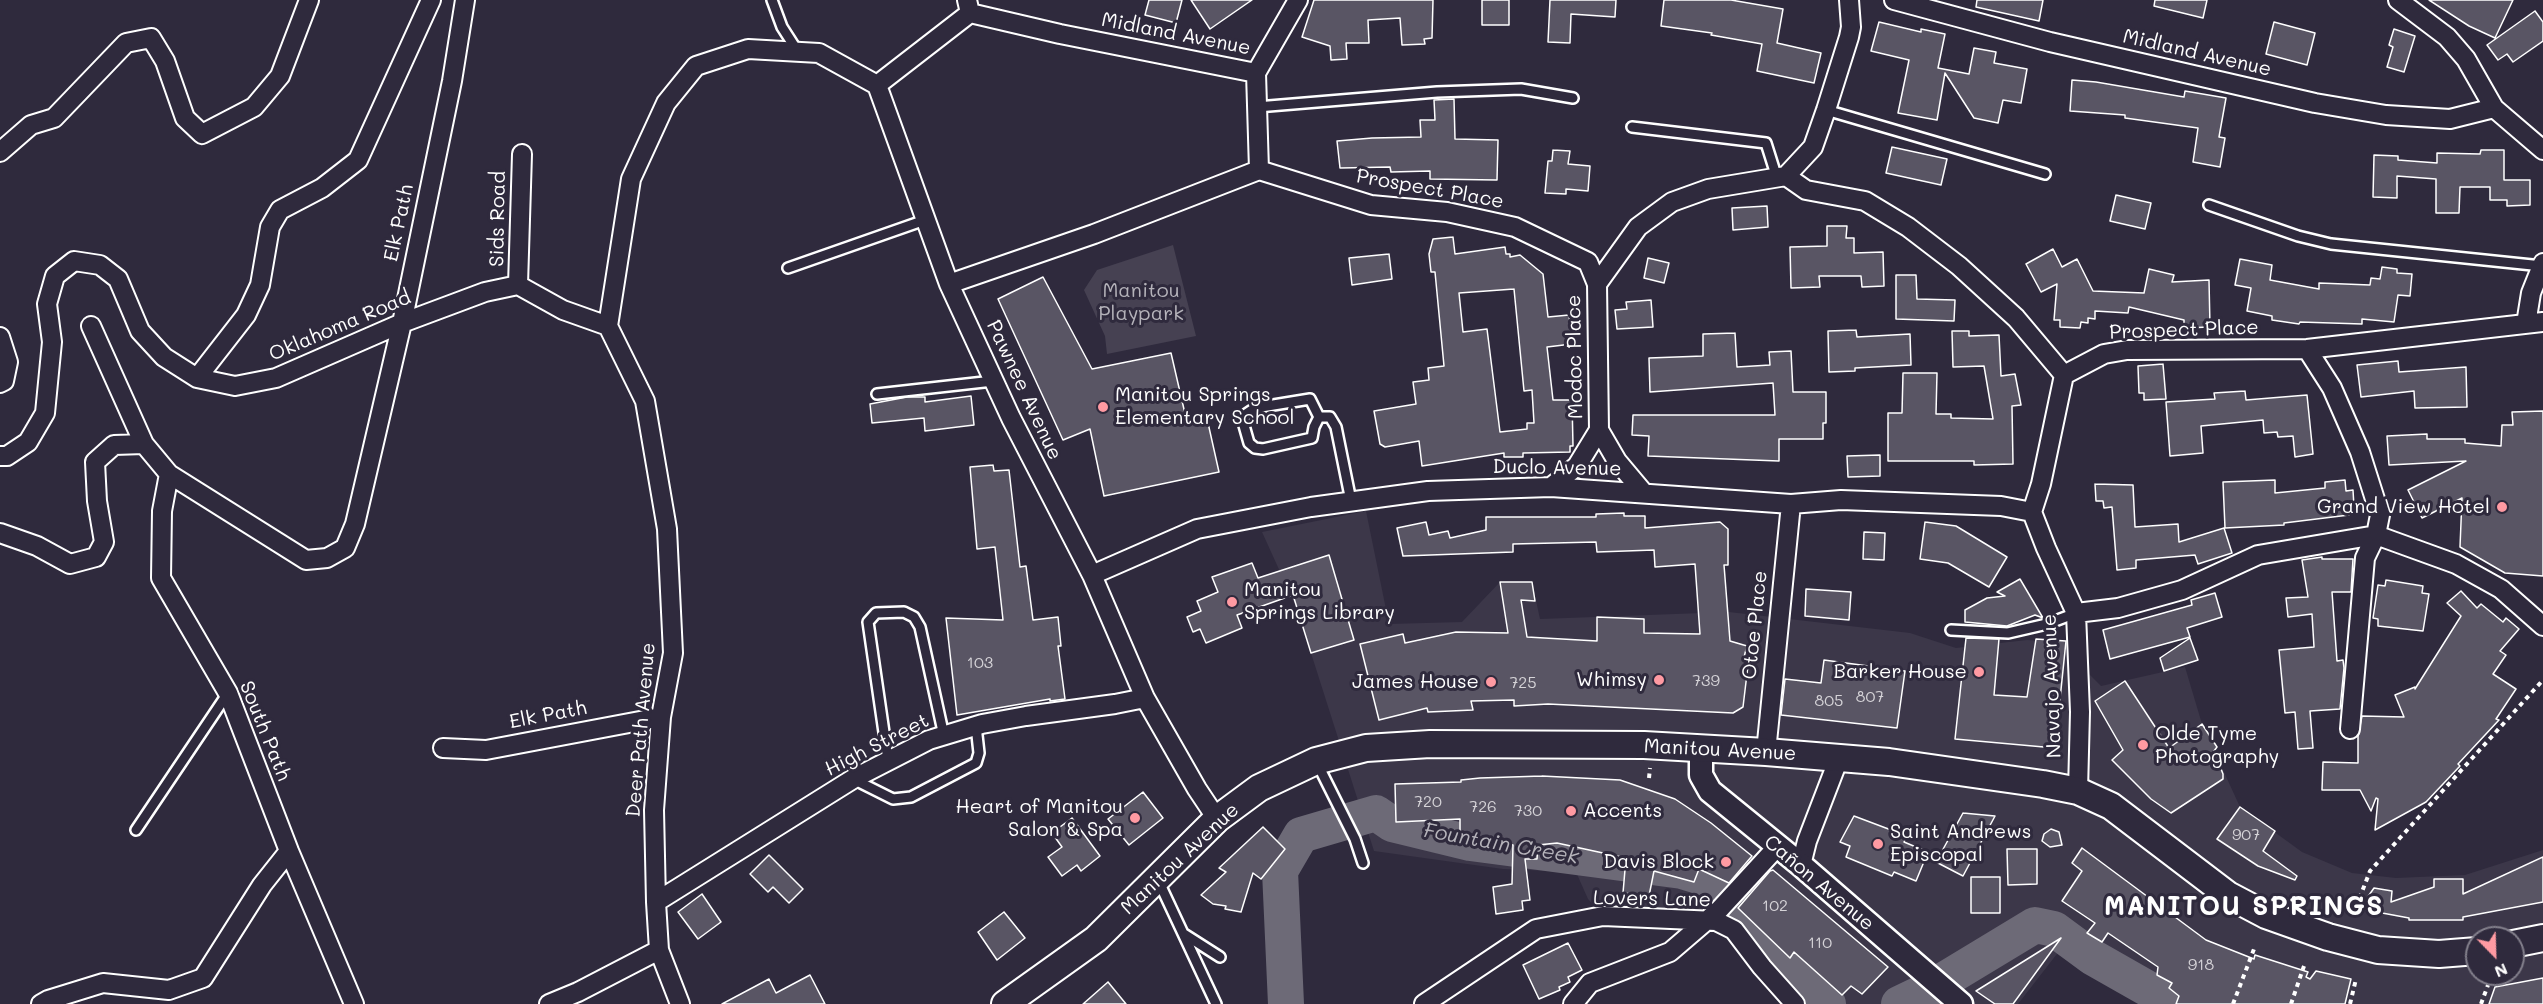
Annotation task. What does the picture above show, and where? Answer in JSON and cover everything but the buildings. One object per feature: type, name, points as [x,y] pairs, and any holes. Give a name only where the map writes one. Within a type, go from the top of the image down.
[{"type":"main road","name":"Manitou Avenue","points":[[1005,1004],[1096,939],[1217,819],[1259,788],[1316,761],[1366,748],[1430,744],[1541,743],[1766,752],[1889,762],[2078,791],[2111,807],[2228,895],[2266,915],[2328,938],[2378,950],[2439,954],[2465,952]]},
{"type":"main road","points":[[2525,942],[2543,939]]},
{"type":"street","points":[[0,152],[31,126],[54,118],[126,43],[151,38],[165,61],[185,118],[202,134],[254,107],[280,76],[309,0]]},
{"type":"street","points":[[197,378],[246,315],[260,285],[270,227],[280,210],[322,188],[358,160],[431,0]]},
{"type":"street","name":"Elk Path","points":[[91,326],[144,444],[169,474],[306,560],[327,558],[345,548],[355,525],[402,323],[452,81],[465,0]]},
{"type":"street","name":"Midland Avenue","points":[[969,7],[1060,34],[1256,73],[1298,0]]},
{"type":"street","points":[[1597,284],[1638,226],[1672,202],[1708,189],[1781,177],[1813,147],[1849,38],[1851,27],[1849,0]]},
{"type":"street","name":"Midland Avenue","points":[[1894,0],[2050,42],[2315,103],[2386,115],[2450,119],[2494,108]]},
{"type":"street","points":[[2398,0],[2447,37],[2459,51],[2494,108],[2543,150]]},
{"type":"street","points":[[519,285],[563,310],[608,326],[631,179],[666,103],[696,66],[748,49],[819,53],[876,85],[969,7]]},
{"type":"street","points":[[949,284],[1094,234],[1259,170],[1256,73]]},
{"type":"street","name":"Pawnee Avenue","points":[[876,85],[949,284],[993,381],[1059,516],[1092,575],[1145,698],[1197,789],[1217,819]]},
{"type":"street","name":"Sids Road","points":[[519,285],[522,154]]},
{"type":"street","name":"Prospect Place","points":[[1259,170],[1371,205],[1448,212],[1515,227],[1588,262],[1597,284]]},
{"type":"street","points":[[1781,177],[1806,189],[1865,201],[1908,227],[1959,266],[2016,318],[2064,375],[2041,484],[2032,512]]},
{"type":"street","name":"Oklahoma Road","points":[[0,456],[7,456],[28,442],[45,413],[52,342],[47,304],[55,276],[74,261],[100,265],[118,279],[140,331],[164,357],[197,378],[235,386],[276,378],[402,323],[485,292],[519,285]]},
{"type":"street","points":[[2534,323],[2531,293],[2542,264]]},
{"type":"street","name":"Modoc Place","points":[[1597,284],[1599,430],[1617,461],[1643,492]]},
{"type":"street","name":"Prospect Place","points":[[2064,375],[2104,354],[2127,350],[2307,349],[2534,323]]},
{"type":"street","name":"Deer Path Avenue","points":[[608,326],[645,401],[667,529],[673,653],[661,717],[654,810],[656,903],[659,950],[680,1004]]},
{"type":"street","points":[[0,337],[8,362],[4,381],[0,383]]},
{"type":"street","points":[[2307,349],[2332,388],[2360,452],[2380,515],[2376,535],[2365,558],[2350,729]]},
{"type":"street","name":"Modoc Place","points":[[1551,487],[1577,466],[1599,430]]},
{"type":"street","points":[[0,533],[37,546],[70,564],[96,557],[104,542],[97,501],[95,462],[114,445],[144,444]]},
{"type":"street","name":"South Path","points":[[169,474],[162,511],[161,578],[228,693],[289,851],[354,1004]]},
{"type":"street","name":"Duclo Avenue","points":[[1092,575],[1197,529],[1351,501],[1428,491],[1551,487],[1791,504],[1841,500],[2001,506],[2032,512]]},
{"type":"street","name":"Otoe Place","points":[[1766,752],[1791,504]]},
{"type":"street","name":"Navajo Avenue","points":[[2032,512],[2076,613],[2080,712],[2078,791]]},
{"type":"street","points":[[2076,613],[2118,608],[2182,590],[2258,555],[2376,535],[2456,564],[2501,589],[2543,626]]},
{"type":"street","name":"High Street","points":[[656,903],[853,779],[929,740],[976,726],[1145,698]]},
{"type":"street","name":"Elk Path","points":[[443,748],[486,750],[661,717]]},
{"type":"street","name":"Cañon Avenue","points":[[1701,748],[1701,775],[1710,791],[1801,865],[1952,1000]]},
{"type":"street","points":[[1801,865],[1806,841],[1839,758]]},
{"type":"street","points":[[1573,1004],[1590,983],[1670,952],[1731,898],[1777,847]]},
{"type":"street","points":[[41,1004],[103,983],[169,990],[203,978],[262,885],[289,851]]},
{"type":"street","name":"Lovers Lane","points":[[1424,1004],[1536,930],[1603,916],[1709,919],[1734,930],[1762,967],[1795,1004]]},
{"type":"street","points":[[549,1004],[578,992],[659,950]]},
{"type":"lane","points":[[772,0],[782,27],[798,52]]},
{"type":"lane","points":[[1257,106],[1413,93],[1521,89],[1573,98]]},
{"type":"lane","points":[[1827,110],[2045,174]]},
{"type":"lane","points":[[1632,127],[1766,144],[1781,177]]},
{"type":"lane","points":[[2208,206],[2298,236],[2331,244],[2542,264]]},
{"type":"lane","points":[[788,268],[925,220]]},
{"type":"lane","points":[[877,394],[993,381]]},
{"type":"lane","points":[[1310,399],[1319,417],[1312,438],[1263,449],[1255,448],[1249,443],[1243,422],[1246,414],[1255,408],[1310,399]]},
{"type":"lane","points":[[1319,417],[1330,417],[1336,427],[1351,501]]},
{"type":"lane","points":[[888,760],[868,622],[876,613],[904,612],[914,617],[920,627],[944,736]]},
{"type":"lane","points":[[1951,630],[2008,633],[2047,624],[2076,613]]},
{"type":"lane","points":[[136,830],[228,693]]},
{"type":"lane","points":[[853,779],[894,799],[911,796],[976,763],[979,753],[976,726]]},
{"type":"lane","points":[[1316,761],[1355,839],[1363,863]]},
{"type":"lane","points":[[1157,878],[1216,1004]]},
{"type":"lane","points":[[1183,934],[1220,957]]},
{"type":"path","points":[[2353,915],[2370,871],[2543,680]]},
{"type":"path","points":[[1649,778],[1650,767]]},
{"type":"path","points":[[2233,1004],[2254,949]]},
{"type":"path","points":[[2291,1004],[2304,966]]},
{"type":"path","points":[[2350,1004],[2356,979]]},
{"type":"path","points":[[2481,1004],[2488,986]]},
{"type":"shaded area","points":[[1366,511],[1389,624],[1462,622],[1500,582],[1532,582],[1540,619],[1729,612],[1910,633],[1956,648],[2027,640],[2057,642],[2101,686],[2185,667],[2202,724],[2240,807],[2302,852],[2352,873],[2396,878],[2465,875],[2543,850],[2543,1004],[2151,1004],[2060,950],[2018,1004],[1795,1004],[1734,930],[1603,916],[1588,899],[1576,872],[1503,869],[1374,851],[1297,609],[1262,532]]},
{"type":"green space","name":"Manitou Playpark","points":[[1173,245],[1196,336],[1107,354],[1105,336],[1084,290],[1097,270]]},
{"type":"waterway","name":"Fountain Creek","points":[[1286,1004],[1280,871],[1301,835],[1376,813],[1392,824],[1470,843],[1682,871],[1705,878],[1730,899],[1764,944],[1828,1004]]},
{"type":"waterway","name":"Fountain Creek","points":[[1899,1004],[1926,991],[2035,925],[2054,929],[2092,957],[2171,1002]]},
{"type":"place","name":"Manitou Springs Elementary School","points":[[1103,407]]},
{"type":"place","name":"Grand View Hotel","points":[[2502,507]]},
{"type":"place","name":"Manitou Springs Library","points":[[1232,602]]},
{"type":"place","name":"Barker House","points":[[1979,672]]},
{"type":"place","name":"Whimsy","points":[[1659,680]]},
{"type":"place","name":"James House","points":[[1491,682]]},
{"type":"place","name":"Olde Tyme Photography","points":[[2143,745]]},
{"type":"place","name":"Accents","points":[[1571,811]]},
{"type":"place","name":"Heart of Manitou Salon & Spa","points":[[1135,818]]},
{"type":"place","name":"Saint Andrews Episcopal","points":[[1878,844]]},
{"type":"place","name":"Davis Block","points":[[1726,862]]},
{"type":"district","name":"MANITOU SPRINGS","points":[[2244,907]]}]
